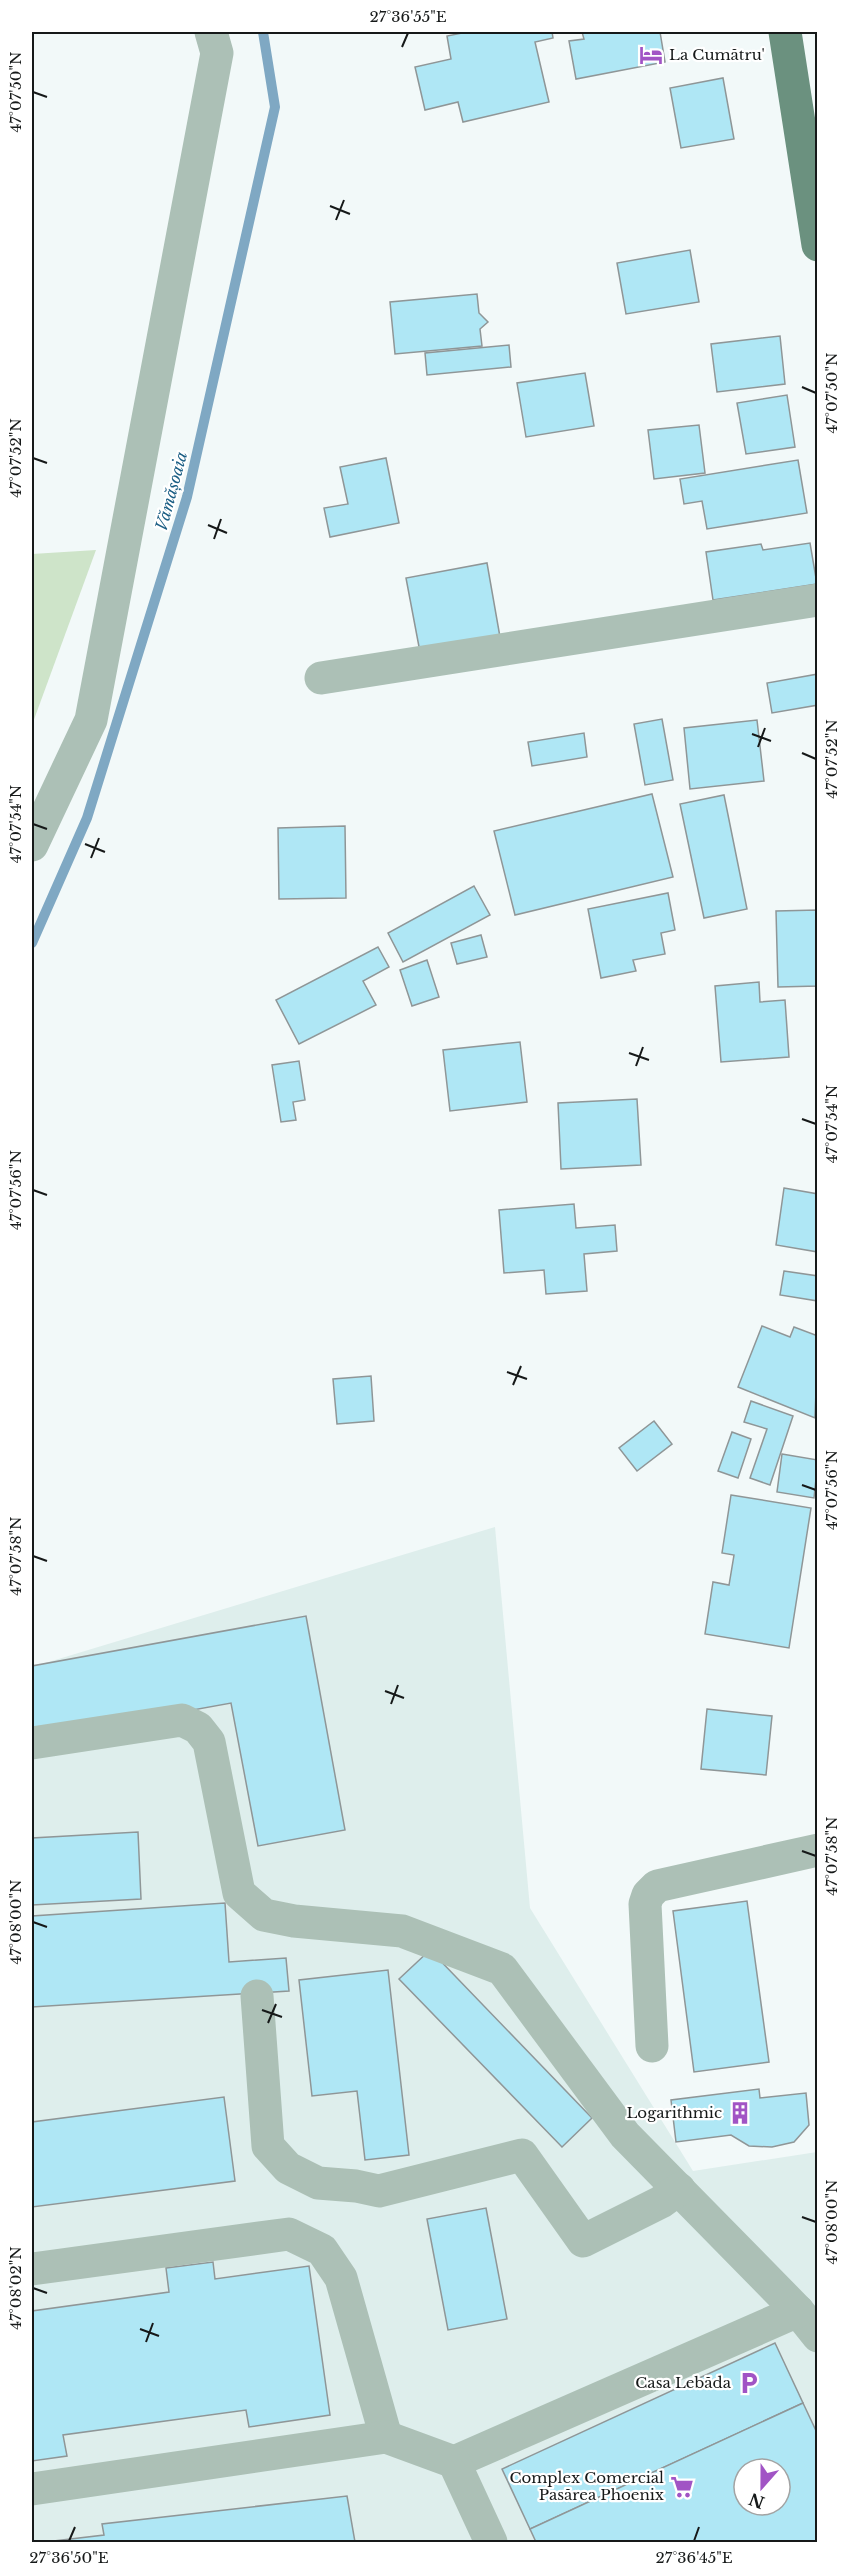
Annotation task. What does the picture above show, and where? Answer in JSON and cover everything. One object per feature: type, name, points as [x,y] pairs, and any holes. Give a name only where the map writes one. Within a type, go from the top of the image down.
[{"type":"main road","points":[[785,32],[812,167],[818,245]]},
{"type":"lane","points":[[32,845],[91,720],[217,53],[211,32]]},
{"type":"lane","points":[[321,678],[818,600]]},
{"type":"lane","points":[[32,1743],[182,1720],[198,1728],[208,1742],[238,1893],[264,1915],[294,1922],[402,1931],[502,1969],[625,2135],[808,2324],[454,2462],[386,2437],[32,2489]]},
{"type":"lane","points":[[652,2046],[645,1904],[648,1895],[657,1886],[818,1850]]},
{"type":"lane","points":[[257,1996],[268,2146],[288,2168],[318,2183],[356,2186],[379,2191],[522,2155],[583,2241],[661,2202],[679,2189]]},
{"type":"lane","points":[[32,2269],[289,2234],[322,2250],[341,2277],[386,2437]]},
{"type":"lane","points":[[454,2462],[491,2542]]},
{"type":"shaded area","points":[[495,1527],[530,1908],[693,2171],[817,2152],[817,2542],[32,2542],[32,1667]]},
{"type":"green space","points":[[96,550],[32,725],[32,554]]},
{"type":"building","points":[[467,32],[552,32],[553,38],[535,42],[549,102],[463,122],[458,102],[425,110],[415,67],[451,59],[447,36]]},
{"type":"building","points":[[582,32],[660,32],[665,62],[576,79],[569,41],[584,39]]},
{"type":"building","points":[[723,78],[734,139],[681,148],[670,88]]},
{"type":"building","points":[[690,250],[699,302],[626,314],[617,263]]},
{"type":"building","points":[[477,294],[479,313],[488,322],[480,329],[482,346],[395,354],[390,302]]},
{"type":"building","points":[[780,336],[785,384],[717,392],[711,344]]},
{"type":"building","points":[[509,345],[511,367],[427,375],[425,353]]},
{"type":"building","points":[[585,373],[594,426],[526,437],[517,383]]},
{"type":"building","points":[[787,395],[795,447],[746,454],[737,403]]},
{"type":"building","points":[[699,425],[705,473],[654,479],[648,430]]},
{"type":"building","points":[[386,458],[399,523],[330,537],[324,508],[348,504],[340,467]]},
{"type":"building","points":[[798,460],[807,513],[707,529],[702,501],[684,504],[680,479]]},
{"type":"building","points":[[810,543],[817,584],[713,600],[706,552],[761,544],[763,550]]},
{"type":"building","points":[[487,563],[500,637],[420,652],[406,578]]},
{"type":"building","points":[[818,674],[818,705],[772,713],[767,683]]},
{"type":"building","points":[[662,719],[673,780],[645,785],[634,724]]},
{"type":"building","points":[[757,720],[764,781],[690,789],[684,728]]},
{"type":"building","points":[[584,733],[587,757],[532,766],[528,742]]},
{"type":"building","points":[[652,794],[673,877],[515,915],[494,831]]},
{"type":"building","points":[[724,795],[747,909],[704,918],[680,804]]},
{"type":"building","points":[[345,826],[346,898],[279,899],[278,828]]},
{"type":"building","points":[[474,886],[490,915],[403,962],[388,933]]},
{"type":"building","points":[[668,893],[675,930],[661,933],[665,954],[633,960],[636,971],[601,978],[588,909]]},
{"type":"building","points":[[818,910],[818,986],[778,987],[776,911]]},
{"type":"building","points":[[481,935],[487,957],[457,964],[451,943]]},
{"type":"building","points":[[378,947],[389,967],[363,981],[376,1005],[299,1044],[276,1000]]},
{"type":"building","points":[[427,960],[439,997],[412,1006],[400,970]]},
{"type":"building","points":[[759,982],[760,1002],[785,1000],[789,1057],[721,1062],[715,986]]},
{"type":"building","points":[[520,1042],[527,1102],[450,1111],[443,1050]]},
{"type":"building","points":[[299,1061],[305,1100],[293,1102],[296,1120],[281,1122],[272,1065]]},
{"type":"building","points":[[637,1099],[641,1165],[561,1169],[558,1103]]},
{"type":"building","points":[[784,1188],[818,1194],[818,1252],[776,1245]]},
{"type":"building","points":[[574,1204],[576,1228],[615,1225],[617,1251],[584,1254],[587,1291],[546,1294],[544,1270],[504,1273],[499,1210]]},
{"type":"building","points":[[784,1271],[818,1276],[818,1301],[780,1295]]},
{"type":"building","points":[[762,1326],[790,1337],[794,1327],[818,1336],[815,1418],[738,1387]]},
{"type":"building","points":[[371,1376],[374,1421],[337,1424],[333,1379]]},
{"type":"building","points":[[751,1401],[793,1416],[770,1485],[750,1478],[767,1429],[744,1422]]},
{"type":"building","points":[[654,1421],[672,1444],[637,1471],[619,1448]]},
{"type":"building","points":[[732,1432],[751,1439],[738,1478],[718,1471]]},
{"type":"building","points":[[782,1454],[818,1460],[814,1498],[777,1492]]},
{"type":"building","points":[[731,1495],[811,1508],[789,1648],[705,1634],[713,1582],[729,1585],[734,1555],[722,1553]]},
{"type":"building","points":[[306,1616],[345,1830],[258,1846],[231,1703],[32,1739],[32,1666]]},
{"type":"building","points":[[707,1709],[772,1716],[766,1775],[701,1769]]},
{"type":"building","points":[[138,1832],[141,1899],[32,1905],[32,1838]]},
{"type":"building","points":[[747,1901],[769,2062],[694,2072],[673,1911]]},
{"type":"building","points":[[225,1903],[229,1962],[286,1958],[289,1991],[32,2007],[32,1916]]},
{"type":"building","points":[[430,1950],[592,2118],[562,2147],[399,1979]]},
{"type":"building","points":[[388,1970],[409,2155],[365,2160],[357,2091],[312,2096],[299,1980]]},
{"type":"building","name":"Logarithmic","points":[[759,2089],[760,2098],[806,2093],[809,2125],[794,2142],[772,2147],[749,2146],[731,2135],[676,2142],[671,2100]]},
{"type":"building","points":[[224,2097],[235,2181],[32,2207],[32,2122]]},
{"type":"building","points":[[486,2208],[507,2319],[448,2330],[427,2219]]},
{"type":"building","points":[[213,2262],[215,2279],[309,2266],[330,2415],[249,2427],[246,2410],[63,2435],[67,2456],[32,2461],[32,2311],[169,2292],[166,2268]]},
{"type":"building","points":[[775,2343],[803,2403],[530,2529],[502,2469]]},
{"type":"building","name":"Complex Comercial Pasărea Phoenix","points":[[803,2403],[818,2435],[818,2542],[536,2542],[530,2529]]},
{"type":"building","points":[[347,2496],[355,2542],[45,2542],[104,2535],[102,2524]]},
{"type":"waterway","name":"Vămășoaia","points":[[32,943],[87,818],[187,497],[275,107],[263,32]]},
{"type":"place","name":"La Cumătru'","points":[[651,55]]},
{"type":"place","name":"Logarithmic","points":[[740,2113]]},
{"type":"place","name":"Casa Lebăda","points":[[749,2383]]},
{"type":"place","name":"Complex Comercial Pasărea Phoenix","points":[[682,2487]]}]
